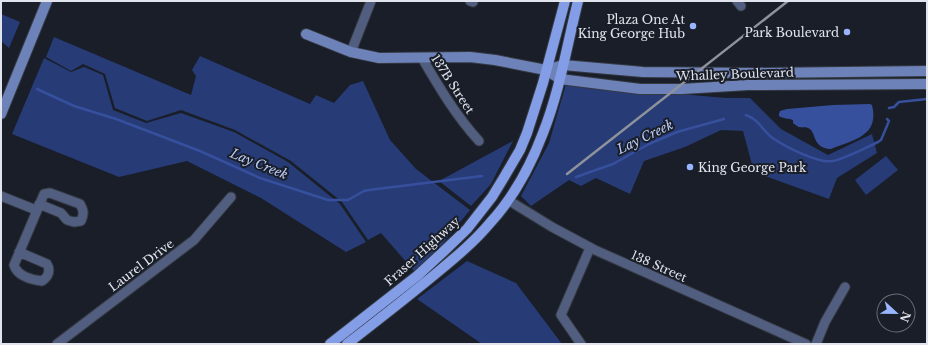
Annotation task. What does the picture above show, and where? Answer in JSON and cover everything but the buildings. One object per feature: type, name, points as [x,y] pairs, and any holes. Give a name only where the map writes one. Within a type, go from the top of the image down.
[{"type":"main road","points":[[1,114],[47,1]]},
{"type":"main road","name":"Fraser Highway","points":[[330,344],[417,276],[455,241],[479,214],[503,180],[520,150],[533,116],[565,1]]},
{"type":"main road","name":"Fraser Highway","points":[[346,344],[418,288],[465,248],[490,223],[508,200],[521,180],[550,115],[578,1]]},
{"type":"main road","name":"137B Street","points":[[306,34],[351,52],[379,58],[422,58]]},
{"type":"main road","name":"Whalley Boulevard","points":[[422,58],[470,57],[495,60],[546,70],[560,79],[659,90],[748,85],[927,84]]},
{"type":"main road","name":"Whalley Boulevard","points":[[546,70],[563,65],[610,70],[656,72],[927,72]]},
{"type":"street","points":[[351,52],[371,1]]},
{"type":"street","name":"137B Street","points":[[422,58],[440,90],[457,115],[479,141]]},
{"type":"street","points":[[1,196],[38,207],[61,212],[66,220],[74,222],[81,221],[84,215],[83,210],[80,204],[50,193],[44,194],[38,207],[19,252]]},
{"type":"street","name":"Laurel Drive","points":[[57,344],[194,240],[231,197]]},
{"type":"street","name":"138 Street","points":[[508,200],[552,228],[590,248],[806,344]]},
{"type":"street","points":[[581,344],[561,315],[590,248]]},
{"type":"street","points":[[816,344],[825,322],[845,287]]},
{"type":"shaded area","points":[[1,14],[20,22],[9,48],[1,41]]},
{"type":"shaded area","points":[[54,37],[191,95],[196,76],[192,70],[200,56],[310,104],[316,95],[334,103],[350,85],[363,81],[390,140],[416,169],[470,210],[439,248],[414,271],[381,233],[368,240],[342,202],[291,161],[235,130],[181,110],[147,121],[115,108],[105,74],[83,64],[71,71],[46,57]]},
{"type":"shaded area","points":[[44,58],[71,72],[84,67],[103,75],[113,110],[146,123],[181,113],[234,132],[288,162],[340,204],[366,242],[346,252],[261,198],[187,161],[119,177],[12,134]]},
{"type":"shaded area","points":[[566,84],[726,98],[750,98],[781,129],[828,155],[872,134],[877,153],[837,178],[829,199],[754,172],[743,131],[721,130],[685,147],[644,161],[630,194],[596,178],[581,186],[569,180],[531,206],[521,196],[549,143]]},
{"type":"shaded area","points":[[833,105],[872,105],[873,115],[872,124],[868,130],[856,139],[831,149],[820,146],[815,139],[813,132],[808,128],[798,126],[793,123],[793,120],[779,116],[780,111],[787,109]]},
{"type":"shaded area","points":[[513,141],[491,184],[471,206],[439,181]]},
{"type":"shaded area","points":[[886,156],[898,170],[866,195],[855,180]]},
{"type":"shaded area","points":[[467,261],[516,283],[562,344],[482,344],[417,299]]},
{"type":"waterway","name":"Lay Creek","points":[[37,89],[74,106],[116,119],[200,151],[260,178],[328,200],[348,200],[364,191],[369,190],[482,176]]},
{"type":"waterway","name":"Lay Creek","points":[[889,108],[894,107],[899,102],[927,99]]},
{"type":"waterway","name":"Lay Creek","points":[[746,115],[755,120],[770,136],[779,142],[803,154],[827,161],[844,158],[881,140],[889,121],[887,119]]},
{"type":"waterway","name":"Lay Creek","points":[[576,177],[613,164],[649,144],[677,132],[724,119]]},
{"type":"railway","points":[[567,174],[788,1]]},
{"type":"place","name":"Plaza One At King George Hub","points":[[693,26]]},
{"type":"place","name":"Park Boulevard","points":[[847,32]]},
{"type":"place","name":"King George Park","points":[[690,167]]}]
